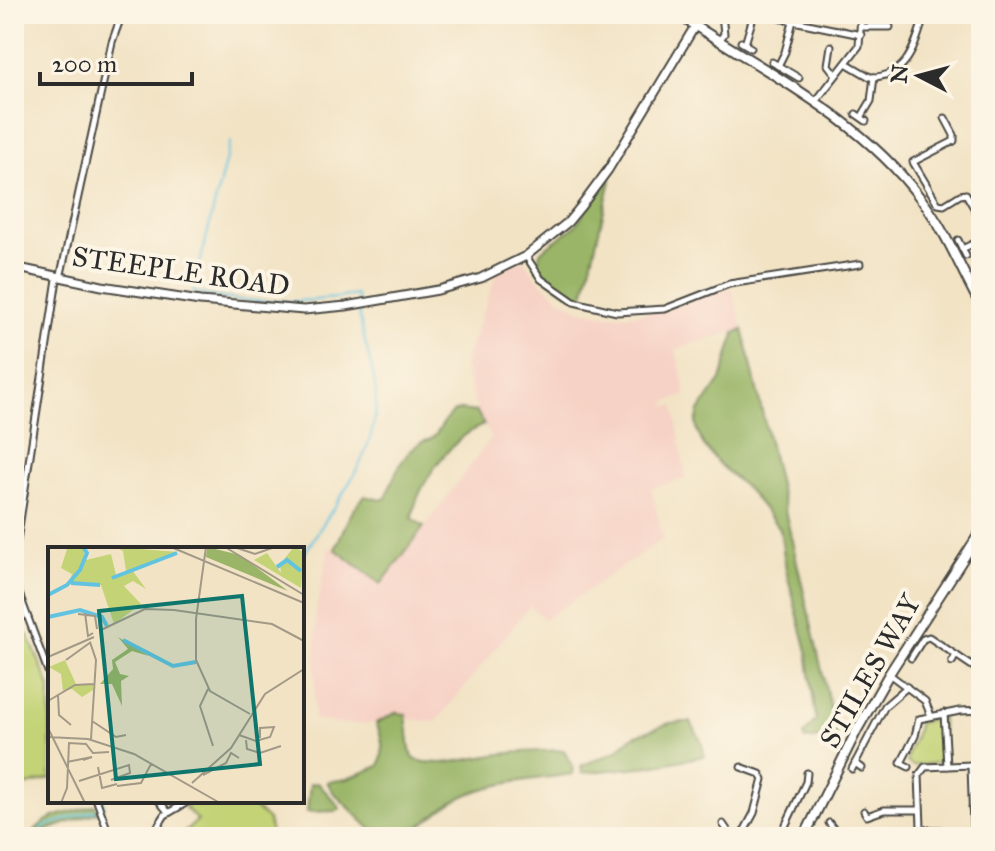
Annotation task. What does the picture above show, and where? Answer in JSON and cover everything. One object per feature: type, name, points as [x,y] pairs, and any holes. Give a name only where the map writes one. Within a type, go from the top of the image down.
[{"type":"main road","points":[[677,14],[849,124],[906,179],[945,236],[977,291],[981,306]]},
{"type":"main road","name":"STILES WAY","points":[[804,837],[857,730],[889,674],[981,531]]},
{"type":"street","points":[[14,560],[36,405],[59,277],[112,42],[122,14]]},
{"type":"street","points":[[719,41],[724,34],[722,14]]},
{"type":"street","points":[[746,45],[754,14]]},
{"type":"street","points":[[816,101],[859,46],[861,14]]},
{"type":"street","points":[[846,63],[861,74],[874,77],[894,72],[906,63],[925,14]]},
{"type":"street","points":[[779,18],[861,35]]},
{"type":"street","points":[[793,21],[785,52],[775,64],[799,78]]},
{"type":"street","name":"STEEPLE ROAD","points":[[14,267],[137,292],[259,308],[304,310],[357,304],[460,285],[526,256],[568,222],[598,184],[695,26]]},
{"type":"street","points":[[861,27],[890,27]]},
{"type":"street","points":[[831,46],[828,65],[836,75]]},
{"type":"street","points":[[861,117],[871,101],[874,77]]},
{"type":"street","points":[[945,118],[954,140],[913,162],[938,204],[944,205],[966,194],[981,220]]},
{"type":"street","points":[[958,240],[966,256]]},
{"type":"street","points":[[962,249],[981,240]]},
{"type":"street","points":[[526,256],[541,279],[574,302],[616,312],[665,309],[729,284],[860,264]]},
{"type":"street","points":[[14,580],[48,672]]},
{"type":"street","points":[[911,658],[926,637],[981,672]]},
{"type":"street","points":[[952,662],[956,655]]},
{"type":"street","points":[[889,674],[927,703],[931,716]]},
{"type":"street","points":[[862,768],[853,766],[886,704],[907,687]]},
{"type":"street","points":[[909,767],[901,763],[915,736],[916,723],[944,713],[981,710]]},
{"type":"street","points":[[944,713],[947,766]]},
{"type":"street","points":[[971,765],[973,828],[981,832]]},
{"type":"street","points":[[945,837],[941,830],[922,828],[920,771],[925,767],[981,765]]},
{"type":"street","points":[[741,767],[748,773],[764,772],[754,813],[741,837]]},
{"type":"street","points":[[780,837],[806,782],[807,773]]},
{"type":"street","points":[[98,803],[108,837]]},
{"type":"street","points":[[161,803],[168,812]]},
{"type":"street","points":[[151,837],[160,819],[185,803]]},
{"type":"street","points":[[972,808],[981,808]]},
{"type":"street","points":[[864,811],[867,816],[887,810],[920,810]]},
{"type":"street","points":[[828,821],[836,832],[849,837]]},
{"type":"street","points":[[723,824],[730,828],[732,837]]},
{"type":"shaded area","points":[[523,260],[542,284],[561,299],[579,309],[604,315],[665,310],[732,287],[743,329],[676,349],[686,395],[666,402],[667,407],[674,405],[686,479],[651,488],[663,539],[545,619],[530,606],[436,722],[408,719],[397,712],[376,723],[343,724],[314,720],[316,611],[329,547],[382,584],[491,438],[477,412],[464,364],[497,273]]},
{"type":"green space","points":[[609,180],[583,299],[551,281],[540,267],[539,259],[541,251],[574,227]]},
{"type":"green space","points":[[743,329],[837,736],[805,740],[804,735],[816,719],[807,651],[786,570],[780,529],[748,490],[719,464],[698,433],[696,423],[699,411],[721,380],[735,333]]},
{"type":"green space","points":[[459,410],[477,412],[484,425],[460,439],[428,477],[412,518],[424,527],[381,584],[335,549],[344,528],[365,496],[381,500],[386,498],[403,460],[420,443],[432,438],[450,415]]},
{"type":"green space","points":[[28,635],[48,682],[48,780],[14,789],[14,639]]},
{"type":"green space","points":[[397,712],[406,715],[414,759],[446,763],[509,753],[564,750],[573,774],[474,792],[450,804],[416,829],[418,837],[379,837],[333,792],[327,782],[347,779],[379,766],[382,744],[376,723]]},
{"type":"green space","points":[[942,718],[943,762],[913,766],[907,762],[918,723]]},
{"type":"green space","points":[[691,722],[705,756],[651,766],[582,773],[581,766],[615,752],[634,736],[670,723]]},
{"type":"green space","points":[[318,783],[340,809],[307,812],[310,784]]},
{"type":"green space","points":[[192,803],[249,803],[268,820],[272,837],[179,837],[198,820],[185,808]]},
{"type":"green space","points":[[95,805],[98,812],[42,832],[39,837],[30,837],[52,818]]},
{"type":"waterway","points":[[230,142],[193,292],[231,299],[274,301],[357,295],[358,302]]},
{"type":"waterway","points":[[304,555],[353,476],[372,433],[376,410],[375,386],[358,308]]},
{"type":"waterway","points":[[15,513],[24,462]]},
{"type":"waterway","points":[[38,638],[48,664]]},
{"type":"waterway","points":[[34,837],[42,827],[96,810]]}]
